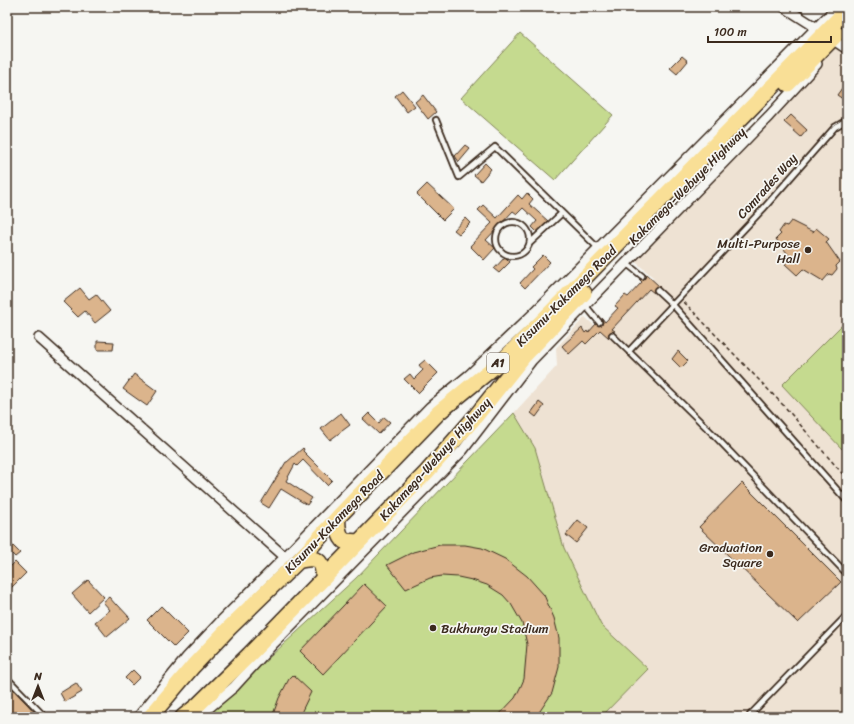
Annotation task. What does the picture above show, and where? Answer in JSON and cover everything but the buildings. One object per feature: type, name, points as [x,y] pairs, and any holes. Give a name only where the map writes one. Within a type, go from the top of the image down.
[{"type":"highway","name":"Kisumu-Kakamega Road","points":[[150,717],[193,666],[291,559],[338,517],[439,412],[506,356],[543,320],[847,10]]},
{"type":"highway","name":"Kakamega-Webuye Highway","points":[[183,717],[198,705],[243,660],[427,472],[463,432],[523,357],[615,259],[847,23]]},
{"type":"highway","points":[[338,517],[337,527],[340,537],[344,541],[359,542]]},
{"type":"highway","points":[[291,559],[309,558],[317,560],[322,564],[324,571],[323,578]]},
{"type":"street","points":[[784,7],[817,28]]},
{"type":"street","points":[[138,717],[187,657],[291,559],[435,402],[502,344],[837,7]]},
{"type":"street","points":[[198,717],[234,687],[279,638],[463,450],[532,360],[764,121],[847,33]]},
{"type":"street","points":[[838,43],[847,49]]},
{"type":"street","points":[[39,338],[291,559]]},
{"type":"street","points":[[435,402],[454,400]]},
{"type":"street","points":[[463,432],[481,426]]},
{"type":"lane","points":[[436,120],[459,177],[495,147],[598,248]]},
{"type":"lane","name":"Comrades Way","points":[[629,351],[763,209],[835,127],[847,120]]},
{"type":"lane","points":[[530,243],[530,234],[528,230],[518,223],[510,223],[502,226],[498,233],[497,242],[500,249],[511,256],[515,256],[523,253],[530,243],[562,212]]},
{"type":"lane","points":[[626,263],[642,276]]},
{"type":"lane","points":[[657,290],[673,305],[847,501]]},
{"type":"lane","points":[[585,305],[598,322]]},
{"type":"lane","points":[[612,335],[712,433],[847,574]]},
{"type":"lane","points":[[749,716],[847,615]]},
{"type":"lane","points":[[7,678],[45,717]]},
{"type":"path","points":[[680,298],[785,408],[847,479]]},
{"type":"shaded area","points":[[833,41],[847,52],[847,717],[601,717],[647,669],[601,625],[564,548],[535,448],[514,413],[557,366],[556,348],[585,317],[602,333],[654,278],[631,258]]},
{"type":"green space","points":[[520,33],[613,115],[555,180],[461,98]]},
{"type":"green space","points":[[847,320],[847,444],[842,449],[782,385]]},
{"type":"green space","name":"Bukhungu Stadium","points":[[514,413],[535,448],[564,548],[601,625],[648,669],[601,717],[202,717],[236,688],[356,578]]},
{"type":"place","name":"Multi-Purpose Hall","points":[[808,250]]},
{"type":"place","name":"Graduation Square","points":[[770,554]]},
{"type":"place","name":"Bukhungu Stadium","points":[[433,628]]}]
